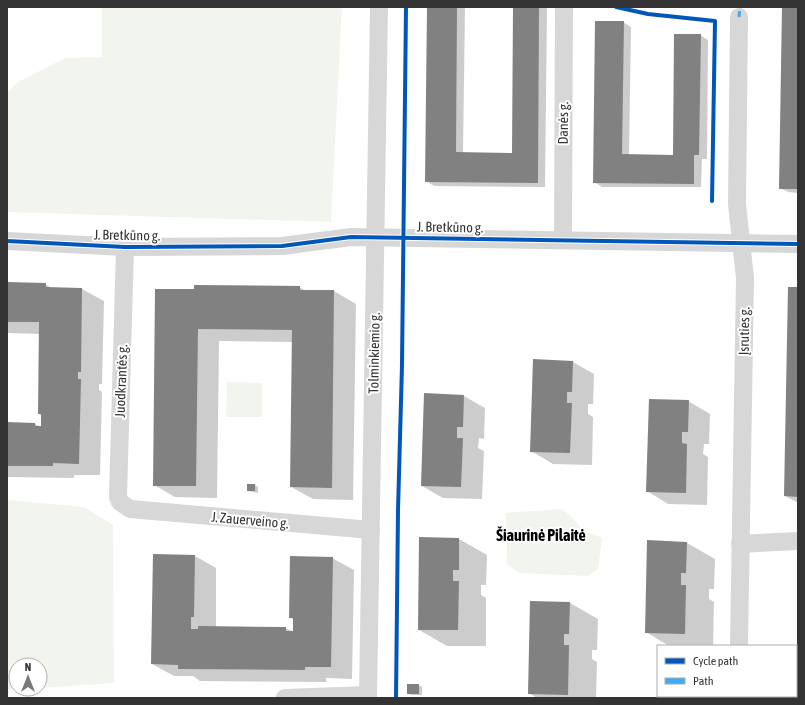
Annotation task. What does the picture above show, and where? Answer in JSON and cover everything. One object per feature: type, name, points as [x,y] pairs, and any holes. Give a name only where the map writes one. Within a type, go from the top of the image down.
[{"type":"street","name":"Tolminkiemio g.","points":[[368,696],[377,237],[379,7]]},
{"type":"street","name":"Danės g.","points":[[563,240],[564,7]]},
{"type":"street","name":"Įsruties g.","points":[[739,17],[737,204],[745,278],[739,645]]},
{"type":"street","name":"J. Bretkūno g.","points":[[7,241],[125,247],[282,246],[351,236],[798,244]]},
{"type":"street","name":"Juodkrantės g.","points":[[125,247],[118,497],[120,502],[130,509]]},
{"type":"street","name":"J. Zauerveino g.","points":[[130,509],[371,530]]},
{"type":"street","points":[[740,544],[798,541]]},
{"type":"street","points":[[285,698],[368,696]]},
{"type":"shaded area","points":[[104,7],[342,7],[331,222],[7,212],[7,93],[18,82],[65,58],[102,57],[102,10]]},
{"type":"shaded area","points":[[227,382],[262,383],[262,417],[226,417]]},
{"type":"shaded area","points":[[7,500],[84,507],[113,525],[114,683],[48,687],[48,657],[8,657],[7,690]]},
{"type":"shaded area","points":[[563,509],[584,530],[602,538],[598,569],[588,576],[519,573],[507,564],[506,513]]},
{"type":"building","points":[[427,7],[457,7],[456,152],[512,153],[513,7],[539,7],[538,183],[425,182]]},
{"type":"building","points":[[782,7],[798,7],[798,189],[779,189]]},
{"type":"building","points":[[595,21],[624,21],[622,154],[673,155],[674,34],[701,34],[699,155],[694,155],[694,184],[593,183]]},
{"type":"building","points":[[7,282],[46,283],[46,287],[82,288],[81,372],[78,372],[78,379],[81,379],[79,464],[53,463],[53,466],[7,466],[7,422],[35,423],[35,426],[41,426],[41,414],[38,414],[39,322],[7,322]]},
{"type":"building","points":[[194,285],[300,286],[300,290],[334,290],[332,488],[290,487],[292,330],[198,329],[196,486],[153,486],[155,289],[194,289]]},
{"type":"building","points":[[788,287],[798,287],[798,497],[784,496]]},
{"type":"building","points":[[533,359],[573,361],[572,392],[567,392],[567,403],[572,403],[570,453],[530,452]]},
{"type":"building","points":[[424,393],[464,395],[463,427],[457,427],[457,438],[463,438],[461,487],[421,486]]},
{"type":"building","points":[[649,399],[689,400],[688,432],[682,432],[682,443],[687,444],[686,493],[646,492]]},
{"type":"building","points":[[247,484],[255,484],[255,491],[247,491]]},
{"type":"building","points":[[419,537],[459,538],[459,570],[453,570],[453,581],[459,581],[458,630],[418,630]]},
{"type":"building","points":[[647,540],[687,542],[686,573],[681,573],[681,585],[686,585],[685,634],[645,633]]},
{"type":"building","points":[[153,554],[195,555],[194,617],[191,617],[191,629],[198,629],[198,626],[286,627],[286,631],[293,631],[293,618],[289,618],[290,556],[333,557],[331,667],[305,667],[305,670],[178,669],[178,665],[151,664]]},
{"type":"building","points":[[530,601],[570,602],[569,634],[564,634],[564,645],[569,645],[568,695],[528,694]]},
{"type":"building","points":[[407,684],[419,684],[419,694],[407,694]]},
{"type":"marked path","points":[[739,17],[740,7]]},
{"type":"cycle path","points":[[396,698],[406,7]]},
{"type":"cycle path","points":[[616,7],[648,14],[715,21],[712,201]]},
{"type":"cycle path","points":[[7,241],[125,247],[282,246],[351,237],[798,244]]},
{"type":"district","name":"Šiaurinė Pilaitė","points":[[541,535]]}]
